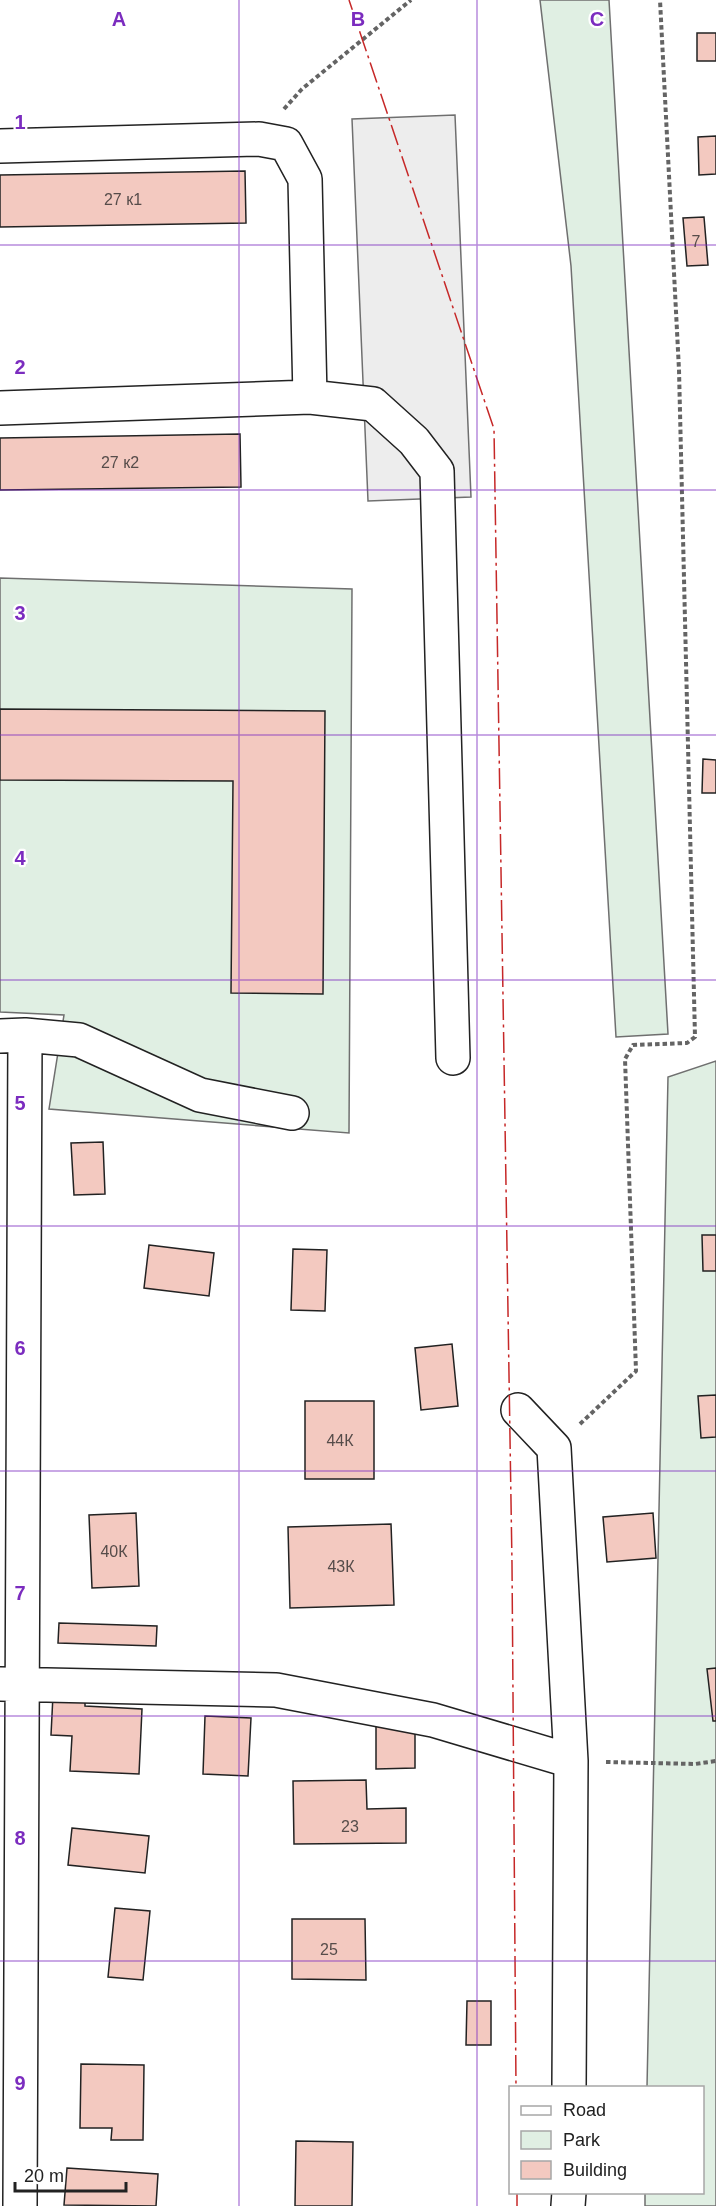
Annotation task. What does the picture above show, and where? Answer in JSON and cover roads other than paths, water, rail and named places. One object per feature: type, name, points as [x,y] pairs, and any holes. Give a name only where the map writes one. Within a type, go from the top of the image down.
[{"type":"street","points":[[0,146],[259,139],[286,144],[305,179],[310,397]]},
{"type":"street","points":[[0,408],[310,397],[373,404],[414,441],[437,471],[453,1058]]},
{"type":"street","points":[[20,2206],[10,1684],[13,1035],[79,1040],[200,1095],[292,1113]]},
{"type":"street","points":[[518,1410],[554,1448],[571,1761],[569,2086]]},
{"type":"street","points":[[10,1684],[276,1690],[433,1720],[571,1761]]}]
